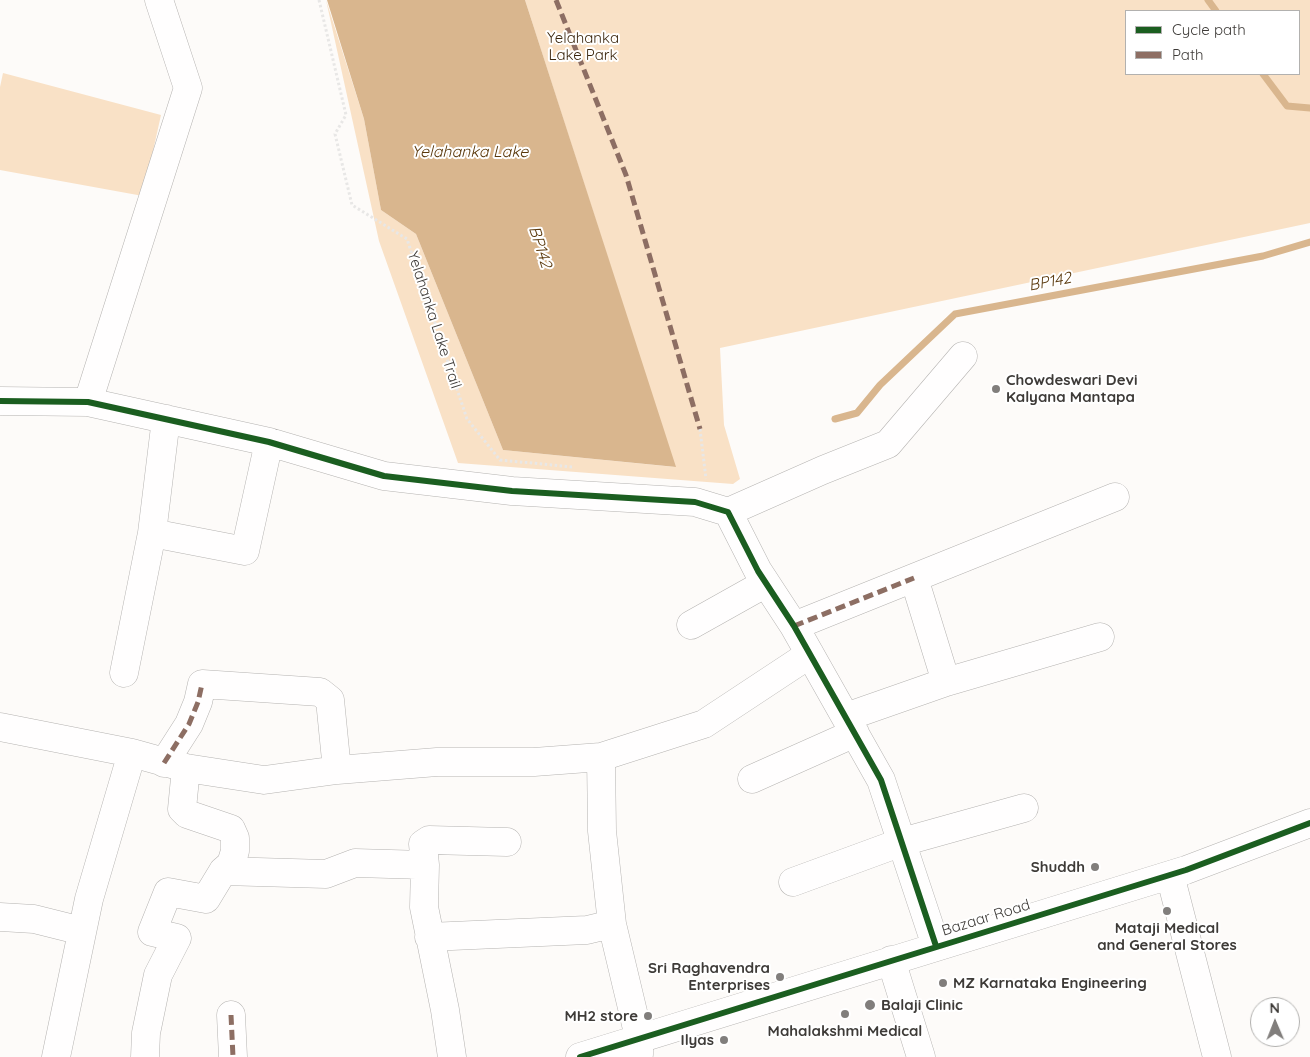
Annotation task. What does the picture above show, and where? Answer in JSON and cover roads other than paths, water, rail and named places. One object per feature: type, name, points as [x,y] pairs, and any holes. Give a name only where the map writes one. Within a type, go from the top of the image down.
[{"type":"street","points":[[88,402],[188,88],[159,0]]},
{"type":"street","points":[[0,401],[88,402],[269,442],[384,476],[512,491],[695,502],[728,512],[888,444],[963,356]]},
{"type":"street","points":[[124,673],[152,533],[166,419]]},
{"type":"street","points":[[152,533],[245,551],[269,442]]},
{"type":"street","points":[[794,626],[1115,497]]},
{"type":"street","points":[[728,512],[766,583],[794,626],[881,780],[936,946]]},
{"type":"street","points":[[914,578],[946,682]]},
{"type":"street","points":[[691,625],[766,583]]},
{"type":"street","points":[[752,779],[850,725],[946,682],[1100,637]]},
{"type":"street","points":[[0,728],[132,753],[175,766],[264,780],[337,770],[437,762],[534,762],[601,757],[704,724],[810,654]]},
{"type":"street","points":[[145,1057],[146,1033],[158,975],[177,938],[152,932],[168,892],[206,899],[223,871],[231,864],[235,851],[235,838],[231,829],[187,814],[182,809],[175,766],[202,684],[320,692],[330,700],[337,770]]},
{"type":"street","points":[[56,1057],[82,931],[132,753]]},
{"type":"street","points":[[601,757],[602,831],[612,924],[639,1047]]},
{"type":"street","points":[[793,882],[902,842],[1024,808]]},
{"type":"street","name":"Bazaar Road","points":[[580,1057],[639,1047],[891,960],[1170,874],[1310,823]]},
{"type":"street","points":[[452,1057],[445,1010],[424,907],[425,865],[423,844],[429,840],[507,842]]},
{"type":"street","points":[[223,871],[326,874],[355,863],[425,865]]},
{"type":"street","points":[[1170,874],[1216,1057]]},
{"type":"street","points":[[0,917],[34,919],[82,931]]},
{"type":"street","points":[[429,937],[587,930],[612,924]]},
{"type":"street","points":[[891,960],[921,1057]]},
{"type":"street","points":[[231,1015],[233,1057]]},
{"type":"water","name":"Yelahanka Lake","points":[[327,0],[525,0],[676,467],[503,450],[416,234],[381,210],[364,119]]},
{"type":"waterway","points":[[1208,0],[1215,10]]},
{"type":"waterway","points":[[1264,75],[1287,106],[1310,108]]},
{"type":"waterway","name":"BP142","points":[[835,419],[857,413],[880,385],[955,314],[1263,256],[1310,242]]},
{"type":"place","name":"Chowdeswari Devi Kalyana Mantapa","points":[[996,389]]},
{"type":"place","name":"Shuddh","points":[[1095,867]]},
{"type":"place","name":"Mataji Medical and General Stores","points":[[1167,911]]},
{"type":"place","name":"Sri Raghavendra Enterprises","points":[[780,977]]},
{"type":"place","name":"MZ Karnataka Engineering","points":[[943,983]]},
{"type":"place","name":"Balaji Clinic","points":[[870,1005]]},
{"type":"place","name":"Mahalakshmi Medical","points":[[845,1014]]},
{"type":"place","name":"MH2 store","points":[[648,1016]]},
{"type":"place","name":"Ilyas","points":[[724,1040]]},
{"type":"park label","name":"Yelahanka Lake Park","points":[[583,46]]}]
